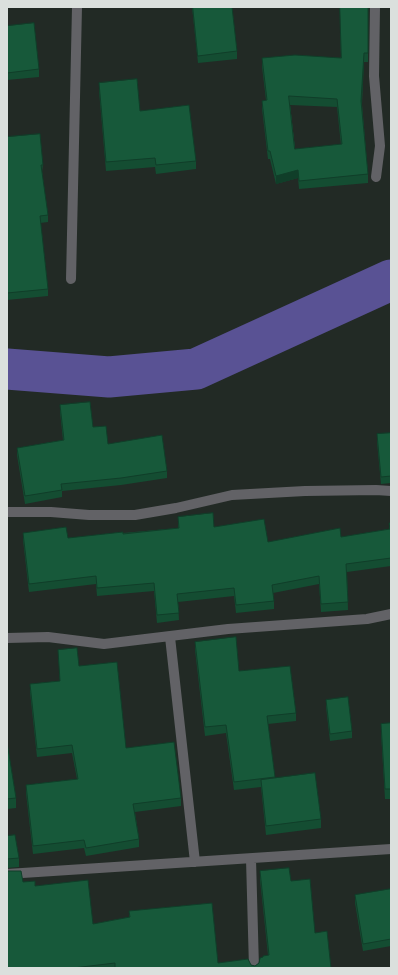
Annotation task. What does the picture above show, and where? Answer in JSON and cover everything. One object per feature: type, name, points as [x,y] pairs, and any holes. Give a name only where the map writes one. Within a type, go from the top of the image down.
[{"type":"street","points":[[71,279],[77,7]]},
{"type":"street","points":[[375,7],[374,76],[380,146],[376,177]]},
{"type":"street","points":[[7,512],[135,515],[232,495],[305,491],[391,491]]},
{"type":"street","points":[[7,638],[48,637],[104,644],[228,629],[367,619],[391,614]]},
{"type":"street","points":[[170,637],[195,862]]},
{"type":"street","points":[[7,874],[391,849]]},
{"type":"street","points":[[251,859],[254,968]]},
{"type":"building","points":[[193,7],[232,7],[237,51],[198,56]]},
{"type":"building","points":[[340,7],[368,7],[368,53],[364,53],[361,101],[368,174],[299,181],[298,170],[276,176],[270,151],[268,151],[262,101],[267,100],[262,58],[295,55],[341,58]],"holes":[[[289,96],[337,99],[342,144],[295,149]]]},
{"type":"building","points":[[34,23],[39,69],[7,73],[7,26]]},
{"type":"building","points":[[137,79],[140,111],[189,105],[196,161],[156,165],[155,158],[106,162],[99,83]]},
{"type":"building","points":[[40,134],[43,165],[41,165],[48,215],[40,216],[48,289],[7,293],[7,137]]},
{"type":"building","points":[[90,402],[93,427],[106,426],[108,444],[162,435],[167,471],[121,478],[61,484],[62,490],[25,496],[17,448],[64,440],[60,405]]},
{"type":"building","points":[[391,433],[391,476],[381,477],[377,434]]},
{"type":"building","points":[[213,513],[214,527],[264,519],[268,542],[340,528],[341,537],[390,529],[389,523],[391,523],[391,558],[346,564],[348,602],[321,604],[319,576],[272,585],[274,601],[236,605],[234,588],[177,594],[179,613],[157,615],[154,583],[97,588],[96,576],[29,584],[23,533],[66,527],[68,538],[123,532],[123,534],[179,528],[178,517]]},
{"type":"building","points":[[236,637],[239,671],[290,666],[296,713],[267,716],[275,777],[234,782],[226,725],[205,727],[195,642]]},
{"type":"building","points":[[77,648],[79,666],[117,662],[126,748],[174,742],[181,798],[133,804],[139,839],[86,848],[84,840],[33,846],[26,785],[78,779],[72,745],[37,749],[30,684],[60,681],[58,650]]},
{"type":"building","points":[[348,697],[352,731],[330,734],[326,700]]},
{"type":"building","points":[[391,723],[391,789],[385,789],[381,724]]},
{"type":"building","points":[[7,742],[16,798],[7,799]]},
{"type":"building","points":[[315,773],[321,819],[266,826],[261,780]]},
{"type":"building","points":[[15,835],[19,858],[7,859],[7,836]]},
{"type":"building","points":[[289,868],[291,881],[310,879],[315,933],[327,931],[331,968],[115,968],[115,963],[73,968],[7,968],[7,871],[21,871],[23,882],[35,881],[35,886],[88,880],[93,924],[130,917],[129,911],[212,903],[218,963],[248,959],[251,965],[255,966],[259,963],[260,958],[269,955],[260,871]]},
{"type":"building","points":[[391,889],[391,939],[363,944],[355,895]]},
{"type":"waterway","points":[[7,369],[109,377],[196,369],[391,280]]}]
